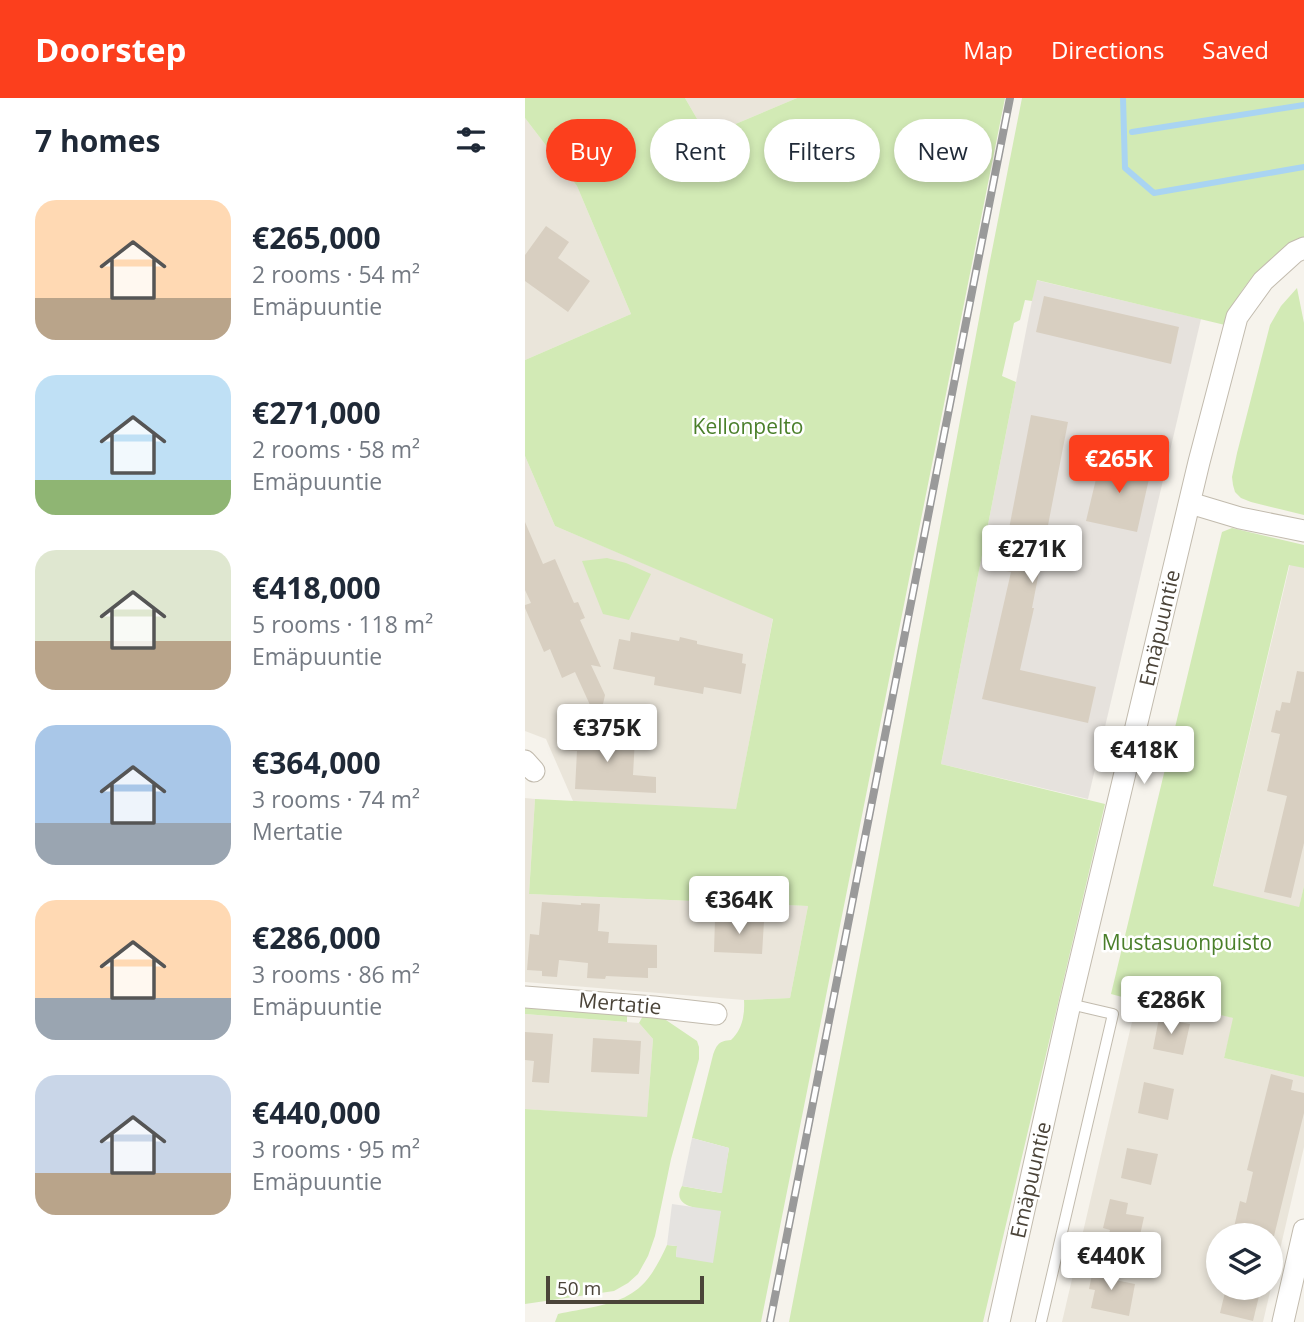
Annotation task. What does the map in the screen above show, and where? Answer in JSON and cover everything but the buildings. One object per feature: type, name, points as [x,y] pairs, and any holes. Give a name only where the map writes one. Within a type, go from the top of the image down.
[{"type":"street","name":"Emäpuuntie","points":[[999,1322],[1070,1004],[1199,462],[1237,317],[1263,281],[1304,248]]},
{"type":"street","points":[[1190,503],[1240,518],[1304,531]]},
{"type":"street","name":"Mertatie","points":[[525,997],[716,1014]]},
{"type":"street","points":[[1283,1322],[1304,1230]]},
{"type":"lane","points":[[1041,1322],[1113,1014],[1070,1004]]},
{"type":"shaded area","points":[[685,98],[797,98],[747,119],[697,119]]},
{"type":"shaded area","points":[[525,118],[546,145],[546,182],[574,182],[577,186],[631,314],[525,360]]},
{"type":"shaded area","points":[[1036,280],[1201,319],[1088,799],[941,764]]},
{"type":"shaded area","points":[[525,456],[555,526],[773,618],[736,810],[573,801],[546,739],[525,731]]},
{"type":"shaded area","points":[[1290,564],[1304,568],[1304,886],[1299,908],[1213,887]]},
{"type":"shaded area","points":[[525,798],[535,799],[529,894],[808,906],[790,998],[744,1000],[525,982]]},
{"type":"shaded area","points":[[1138,996],[1234,1018],[1224,1058],[1304,1077],[1304,1147],[1283,1237],[1283,1223],[1206,1223],[1206,1300],[1268,1300],[1263,1322],[1062,1322]]},
{"type":"shaded area","points":[[525,1014],[639,1023],[653,1039],[647,1118],[525,1109]]},
{"type":"shaded area","points":[[692,1138],[729,1148],[722,1193],[682,1186]]},
{"type":"shaded area","points":[[672,1204],[721,1211],[713,1263],[676,1257],[677,1246],[667,1245]]},
{"type":"green space","name":"Kellonpelto","points":[[525,98],[685,98],[697,119],[650,119],[650,182],[750,182],[750,119],[747,119],[797,98],[1005,98],[992,163],[992,119],[894,119],[894,182],[988,182],[761,1322],[555,1322],[558,1314],[606,1304],[632,1293],[648,1278],[667,1245],[677,1246],[676,1257],[721,1212],[685,1204],[679,1194],[682,1186],[721,1193],[729,1148],[692,1138],[713,1055],[719,1044],[731,1040],[738,1032],[743,1017],[744,1000],[790,998],[808,906],[529,894],[535,799],[736,809],[773,619],[555,526],[525,456],[525,360],[631,314],[574,182],[636,182],[636,119],[546,119],[546,145],[525,118]]},
{"type":"green space","points":[[1022,98],[1304,98],[1304,238],[1270,259],[1249,281],[1240,293],[1225,325],[1037,280],[1032,301],[1025,300],[1020,320],[1014,323],[1002,376],[1016,382],[941,764],[1105,804],[983,1322],[789,1322],[866,924]]},
{"type":"green space","points":[[1297,288],[1304,323],[1304,515],[1241,498],[1235,492],[1232,477],[1270,325],[1281,306]]},
{"type":"green space","name":"Mustasuonpuisto","points":[[1232,528],[1304,545],[1304,568],[1289,565],[1213,886],[1299,907],[1304,886],[1304,1077],[1224,1058],[1233,1018],[1139,996],[1137,1003],[1111,994],[1222,532]]},
{"type":"green space","points":[[607,558],[651,574],[629,620],[603,614],[582,561]]},
{"type":"green space","points":[[525,1004],[627,1014],[627,1022],[525,1014]]},
{"type":"green space","points":[[644,1014],[663,1018],[697,1041],[699,1047],[699,1059],[648,1256],[638,1274],[614,1291],[525,1304],[525,1109],[647,1117],[653,1039],[639,1023]]},
{"type":"waterway","points":[[1123,98],[1125,168],[1154,193],[1304,167]]},
{"type":"waterway","points":[[1132,132],[1304,105]]},
{"type":"railway","points":[[770,1322],[1010,98]]}]
